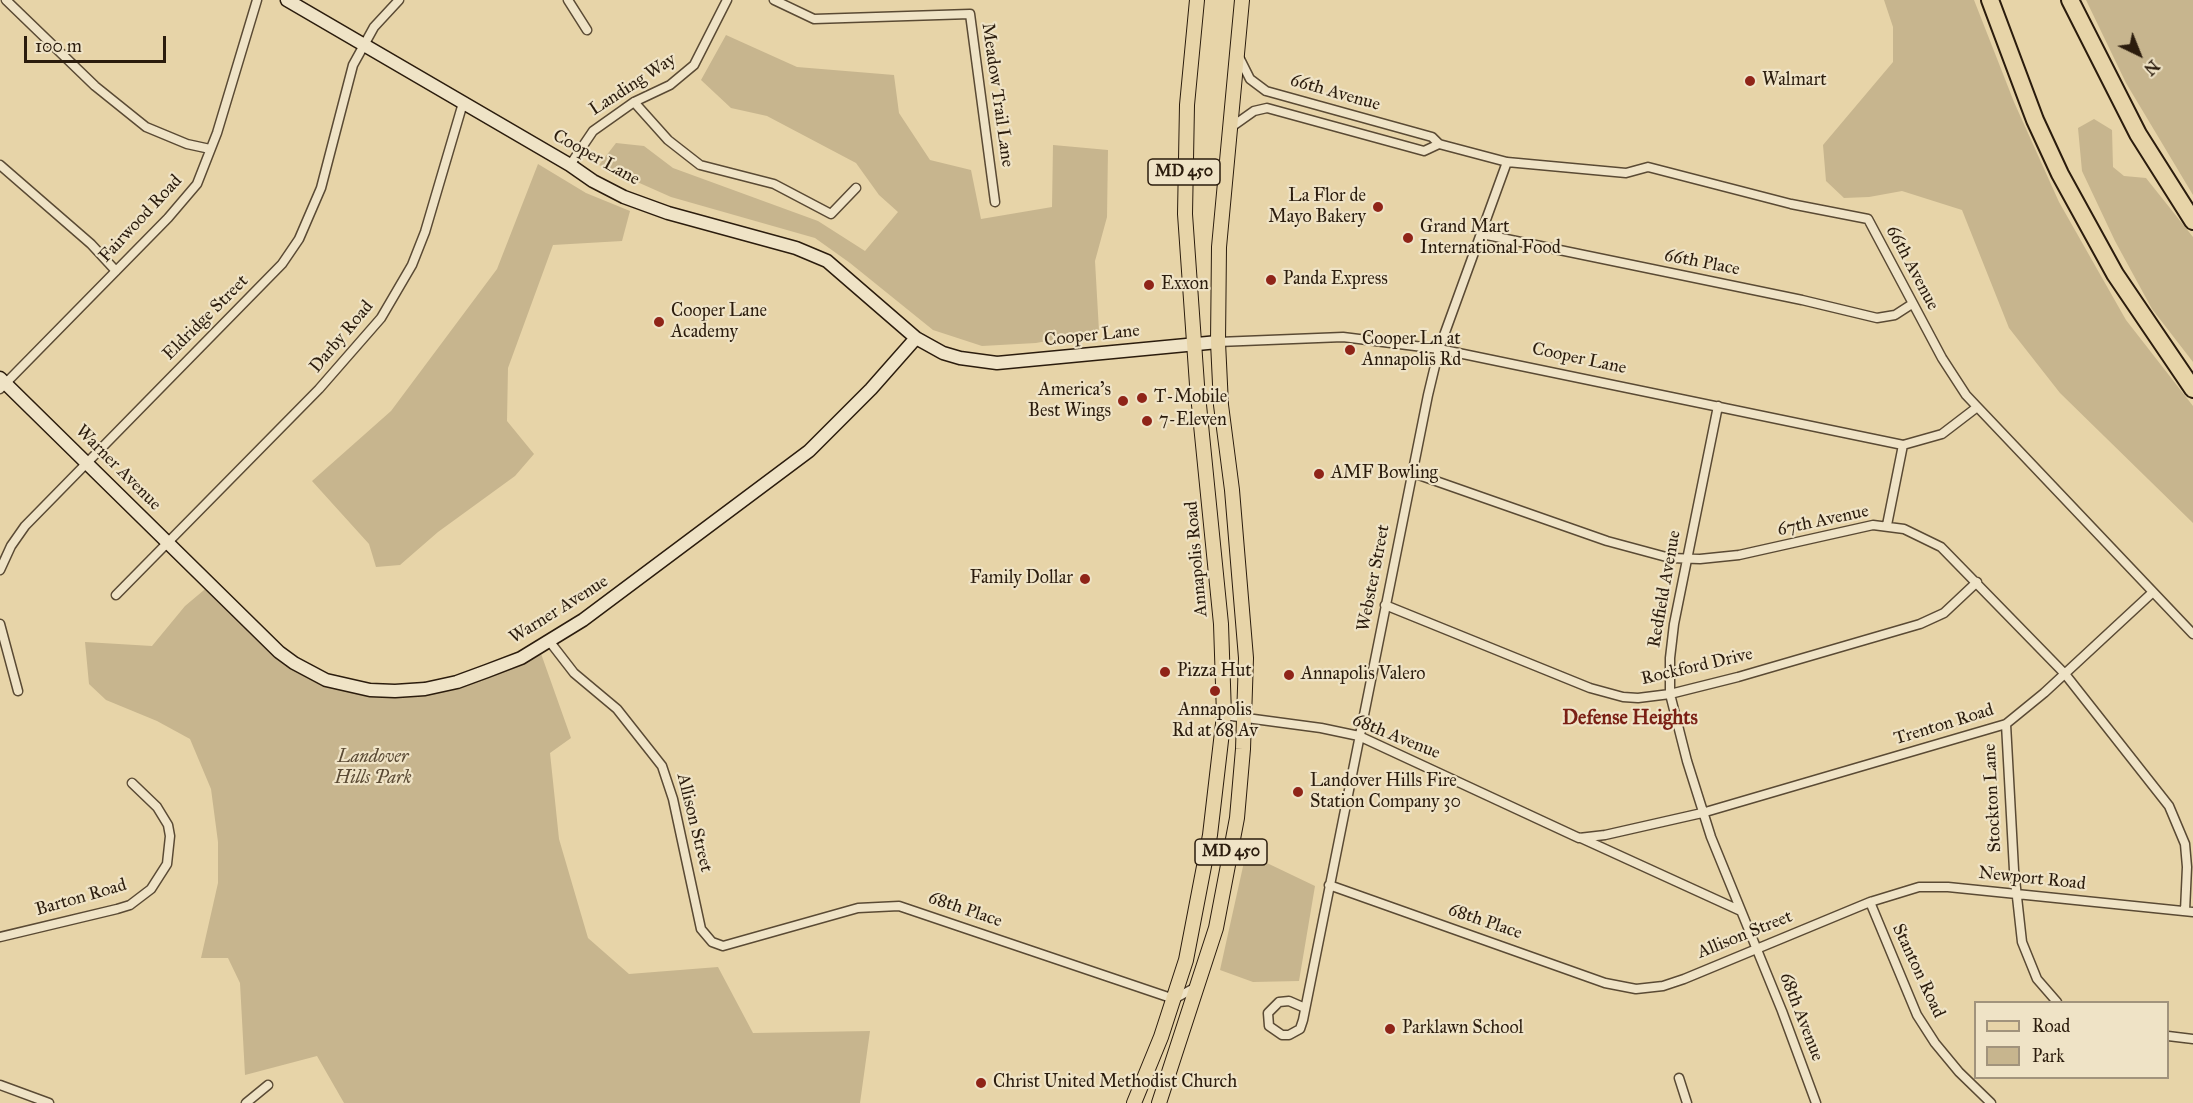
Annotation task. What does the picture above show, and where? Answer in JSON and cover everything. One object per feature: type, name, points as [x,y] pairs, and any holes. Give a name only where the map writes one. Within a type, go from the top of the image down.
[{"type":"highway","points":[[1990,0],[2023,90],[2060,174],[2121,283],[2193,389]]},
{"type":"highway","points":[[2070,0],[2133,125],[2193,221]]},
{"type":"main road","name":"Annapolis Road","points":[[1134,1103],[1174,999],[1203,880],[1217,785],[1224,716],[1221,624],[1197,385],[1196,344],[1185,222],[1184,164],[1197,0]]},
{"type":"main road","name":"MD 450","points":[[1159,1103],[1216,928],[1230,857],[1246,717],[1246,658],[1232,490],[1221,405],[1218,342],[1219,246],[1242,0]]},
{"type":"street","points":[[6,0],[95,86],[146,127],[210,149]]},
{"type":"street","name":"Fairwood Road","points":[[2,384],[116,271],[185,199],[197,183],[257,0]]},
{"type":"street","name":"Cooper Lane","points":[[287,0],[570,165],[593,181],[657,209],[815,255],[842,273],[916,338],[943,353],[960,358],[998,363],[1218,342],[1343,337],[1439,349],[1903,445],[1942,434],[1976,408]]},
{"type":"street","name":"Eldridge Street","points":[[0,570],[11,546],[26,526],[282,264],[299,239],[321,188],[353,65],[374,27],[399,0]]},
{"type":"street","points":[[568,0],[587,30]]},
{"type":"street","name":"Landing Way","points":[[570,165],[593,130],[634,102],[670,85],[694,64],[727,0]]},
{"type":"street","name":"Meadow Trail Lane","points":[[774,0],[814,19],[970,14],[995,201]]},
{"type":"street","name":"66th Avenue","points":[[1237,54],[1250,79],[1266,91],[1432,137],[1439,144],[1507,162],[1626,173],[1648,167],[1791,204],[1868,219],[1942,358],[1976,408],[2193,634]]},
{"type":"street","points":[[634,102],[668,140],[700,165],[774,184],[831,214],[856,188]]},
{"type":"street","name":"Darby Road","points":[[116,595],[319,389],[381,318],[412,265],[425,232],[463,103]]},
{"type":"street","name":"66th Avenue","points":[[1230,129],[1254,111],[1267,108],[1424,151],[1439,144]]},
{"type":"street","name":"Webster Street","points":[[1305,1008],[1439,349],[1507,162]]},
{"type":"street","points":[[0,165],[91,244],[116,271]]},
{"type":"street","name":"66th Place","points":[[1482,234],[1802,300],[1877,318],[1895,315],[1912,304]]},
{"type":"street","name":"Warner Avenue","points":[[2,384],[87,463],[279,652],[311,673],[342,685],[369,690],[424,689],[457,682],[521,658],[550,642],[647,574],[809,451],[871,389],[916,338]]},
{"type":"street","name":"Redfield Avenue","points":[[1702,813],[1670,694],[1670,658],[1685,559],[1718,406]]},
{"type":"street","points":[[1887,525],[1903,445]]},
{"type":"street","name":"67th Avenue","points":[[1413,473],[1630,549],[1685,559],[1716,558],[1761,551],[1843,529],[1873,525],[1887,525],[1924,537],[1941,547],[2065,674],[2169,806],[2185,844],[2189,912]]},
{"type":"street","name":"Rockford Drive","points":[[1385,606],[1606,694],[1638,698],[1670,694],[1738,677],[1933,619],[1953,605],[1977,582]]},
{"type":"street","name":"Trenton Road","points":[[1702,813],[2006,724],[2065,674],[2153,592]]},
{"type":"street","points":[[0,624],[18,690]]},
{"type":"street","name":"Allison Street","points":[[550,642],[574,673],[617,709],[662,766],[674,800],[701,929],[712,942]]},
{"type":"street","name":"68th Avenue","points":[[1224,716],[1246,717],[1359,736],[1742,911]]},
{"type":"street","name":"Stockton Lane","points":[[2006,724],[2018,918],[2027,959],[2046,991],[2056,1001]]},
{"type":"street","name":"Barton Road","points":[[0,937],[130,905],[151,890],[167,864],[170,836],[168,825],[157,807],[132,783]]},
{"type":"street","points":[[1579,837],[1621,833],[1702,813]]},
{"type":"street","name":"68th Avenue","points":[[1702,813],[1815,1102]]},
{"type":"street","name":"68th Place","points":[[1329,885],[1605,983],[1631,988]]},
{"type":"street","name":"Newport Road","points":[[1870,902],[1930,886],[2189,912]]},
{"type":"street","name":"Allison Street","points":[[1631,988],[1663,986],[1870,902]]},
{"type":"street","name":"Stanton Road","points":[[1870,902],[1917,1015],[1953,1065],[1991,1103]]},
{"type":"street","name":"68th Place","points":[[712,942],[723,946],[858,908],[899,906],[1174,999]]},
{"type":"street","points":[[1174,999],[1199,985]]},
{"type":"street","points":[[1280,1002],[1297,1003],[1305,1008],[1303,1020],[1295,1032],[1282,1035],[1269,1026],[1268,1013],[1280,1002]]},
{"type":"street","points":[[2169,1036],[2193,1039]]},
{"type":"street","points":[[1679,1078],[1687,1103]]},
{"type":"street","points":[[0,1085],[50,1103]]},
{"type":"street","points":[[246,1103],[268,1085]]},
{"type":"green space","points":[[1884,0],[1974,0],[2014,102],[2059,202],[2126,320],[2193,406],[2193,523],[2060,393],[2009,328],[1962,210],[1902,191],[1869,197],[1844,198],[1826,181],[1823,145],[1893,62],[1893,27]]},
{"type":"green space","points":[[2086,0],[2193,0],[2193,195],[2126,83]]},
{"type":"green space","points":[[726,35],[797,67],[894,75],[899,113],[930,160],[971,170],[981,219],[1052,207],[1053,145],[1108,150],[1107,217],[1095,261],[1099,331],[1036,343],[982,346],[933,330],[850,263],[815,238],[671,197],[599,165],[616,143],[644,146],[673,168],[818,221],[865,251],[898,212],[879,195],[856,163],[767,116],[731,108],[701,80]]},
{"type":"green space","points":[[2094,119],[2112,130],[2113,167],[2124,176],[2146,178],[2193,237],[2193,362],[2152,309],[2115,241],[2082,171],[2078,128]]},
{"type":"green space","points":[[538,164],[586,193],[630,211],[622,241],[553,245],[508,368],[507,421],[534,454],[515,476],[438,532],[400,565],[376,567],[369,544],[312,481],[391,411],[497,269]]},
{"type":"green space","name":"Landover Hills Park","points":[[210,585],[311,673],[395,691],[457,682],[539,648],[571,738],[550,753],[559,839],[588,938],[629,974],[718,967],[753,1033],[870,1031],[860,1103],[344,1103],[317,1056],[245,1075],[240,983],[228,958],[201,958],[218,883],[218,842],[211,789],[190,739],[157,721],[106,700],[89,684],[85,642],[152,646],[185,606]]},
{"type":"green space","points":[[1246,853],[1315,886],[1299,981],[1253,982],[1220,970]]},
{"type":"place","name":"Walmart","points":[[1750,81]]},
{"type":"place","name":"La Flor de Mayo Bakery","points":[[1378,207]]},
{"type":"place","name":"Grand Mart International Food","points":[[1408,238]]},
{"type":"place","name":"Panda Express","points":[[1271,280]]},
{"type":"place","name":"Exxon","points":[[1149,285]]},
{"type":"place","name":"Cooper Lane Academy","points":[[659,322]]},
{"type":"place","name":"Cooper Ln at Annapolis Rd","points":[[1350,350]]},
{"type":"place","name":"T-Mobile","points":[[1142,398]]},
{"type":"place","name":"America's Best Wings","points":[[1123,401]]},
{"type":"place","name":"7-Eleven","points":[[1147,421]]},
{"type":"place","name":"AMF Bowling","points":[[1319,474]]},
{"type":"place","name":"Family Dollar","points":[[1085,579]]},
{"type":"place","name":"Pizza Hut","points":[[1165,672]]},
{"type":"place","name":"Annapolis Valero","points":[[1289,675]]},
{"type":"place","name":"Annapolis Rd at 68 Av","points":[[1215,691]]},
{"type":"place","name":"Landover Hills Fire Station Company 30","points":[[1298,792]]},
{"type":"place","name":"Parklawn School","points":[[1390,1029]]},
{"type":"place","name":"Christ United Methodist Church","points":[[981,1083]]},
{"type":"district","name":"Defense Heights","points":[[1630,719]]}]
